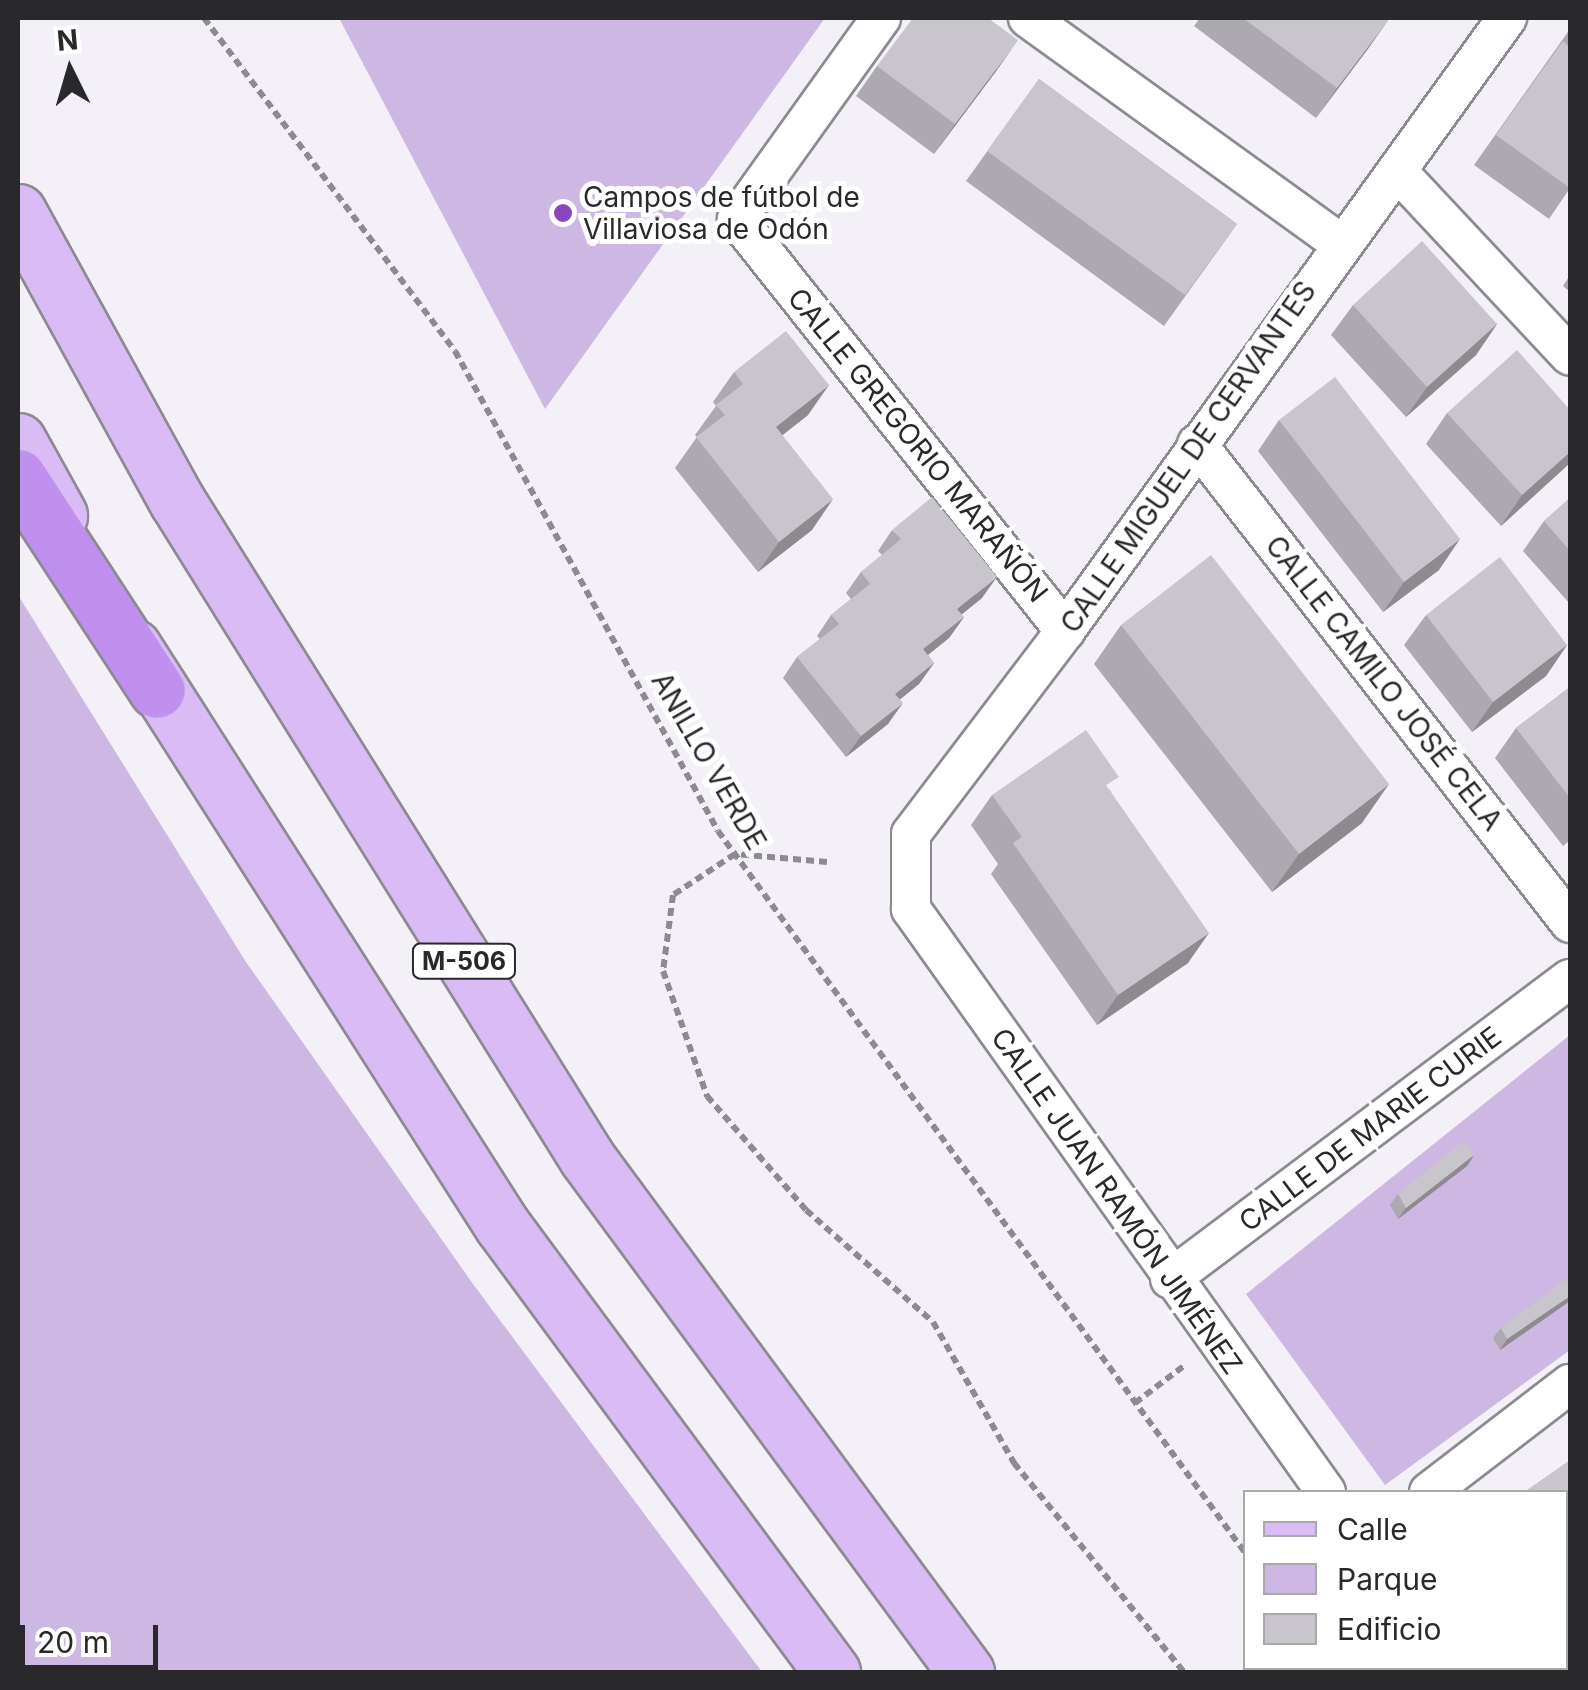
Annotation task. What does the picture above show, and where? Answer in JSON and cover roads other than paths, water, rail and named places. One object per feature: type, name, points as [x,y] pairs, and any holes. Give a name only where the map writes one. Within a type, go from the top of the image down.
[{"type":"highway","points":[[18,476],[157,690]]},
{"type":"main road","name":"M-506","points":[[18,212],[177,501],[587,1158],[966,1672]]},
{"type":"main road","points":[[18,442],[157,690],[502,1225],[832,1672]]},
{"type":"street","name":"CALLE GREGORIO MARAÑÓN","points":[[881,18],[737,219],[1065,631]]},
{"type":"street","points":[[1028,18],[1340,243]]},
{"type":"street","name":"CALLE MIGUEL DE CERVANTES","points":[[911,909],[911,834],[1065,631],[1340,243],[1399,173],[1508,18]]},
{"type":"street","points":[[1399,173],[1570,356]]},
{"type":"street","name":"CALLE CAMILO JOSÉ CELA","points":[[1197,444],[1570,923]]},
{"type":"street","name":"CALLE JUAN RAMÓN JIMÉNEZ","points":[[911,909],[1325,1490]]},
{"type":"street","name":"CALLE DE MARIE CURIE","points":[[1170,1278],[1570,979]]},
{"type":"street","points":[[1432,1490],[1570,1384]]},
{"type":"place","name":"Campos de fútbol de Villaviosa de Odón","points":[[563,213]]}]
